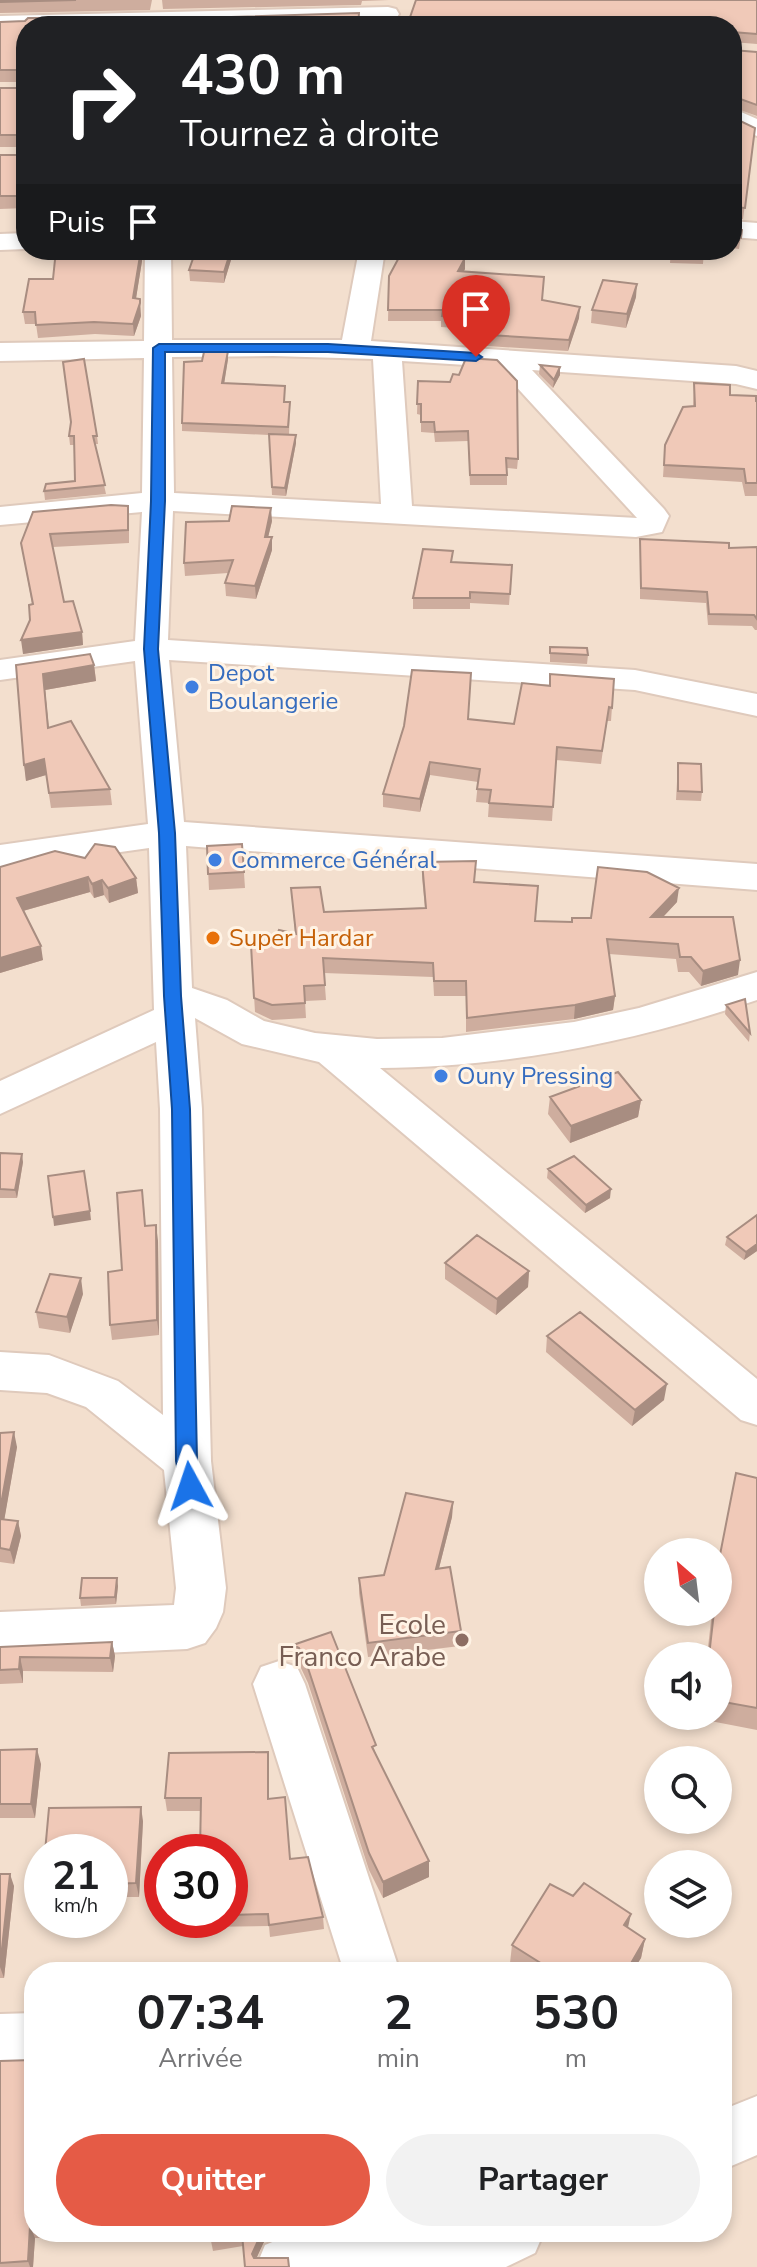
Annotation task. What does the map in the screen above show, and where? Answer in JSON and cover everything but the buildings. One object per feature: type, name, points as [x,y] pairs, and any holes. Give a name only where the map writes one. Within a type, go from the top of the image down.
[{"type":"street","points":[[145,15],[389,13]]},
{"type":"street","points":[[0,1635],[187,1627],[198,1612],[201,1588],[187,1461],[181,1109],[173,1006],[167,833],[151,649],[158,501],[158,260]]},
{"type":"street","points":[[355,349],[370,260]]},
{"type":"street","points":[[0,352],[159,348],[355,349],[736,375],[757,380]]},
{"type":"street","points":[[387,351],[397,514]]},
{"type":"street","points":[[0,516],[158,501],[636,528],[651,525],[653,516],[506,359]]},
{"type":"street","points":[[0,670],[151,649],[635,680],[757,705]]},
{"type":"street","points":[[0,857],[167,833],[757,877]]},
{"type":"street","points":[[0,1099],[173,1006],[212,1010],[253,1033],[329,1048],[447,1054],[594,1033],[688,1011],[757,986]]},
{"type":"street","points":[[329,1048],[757,1406]]},
{"type":"street","points":[[0,1371],[49,1374],[102,1394],[187,1461]]},
{"type":"street","points":[[279,1684],[369,1962]]},
{"type":"street","points":[[0,2043],[24,2042]]},
{"type":"street","points":[[732,2136],[757,2125]]},
{"type":"street","points":[[287,2267],[503,2243]]},
{"type":"shaded area","points":[[0,0],[757,0],[757,2267],[0,2267]]},
{"type":"place","name":"Depot Boulangerie","points":[[192,687]]},
{"type":"place","name":"Commerce Général","points":[[215,860]]},
{"type":"place","name":"Super Hardar","points":[[213,938]]},
{"type":"place","name":"Ouny Pressing","points":[[441,1076]]},
{"type":"place","name":"Ecole Franco Arabe","points":[[462,1640]]},
{"type":"route","points":[[190,1486],[187,1461],[181,1109],[167,833],[151,649],[158,501],[159,348],[328,348],[476,357]]}]
